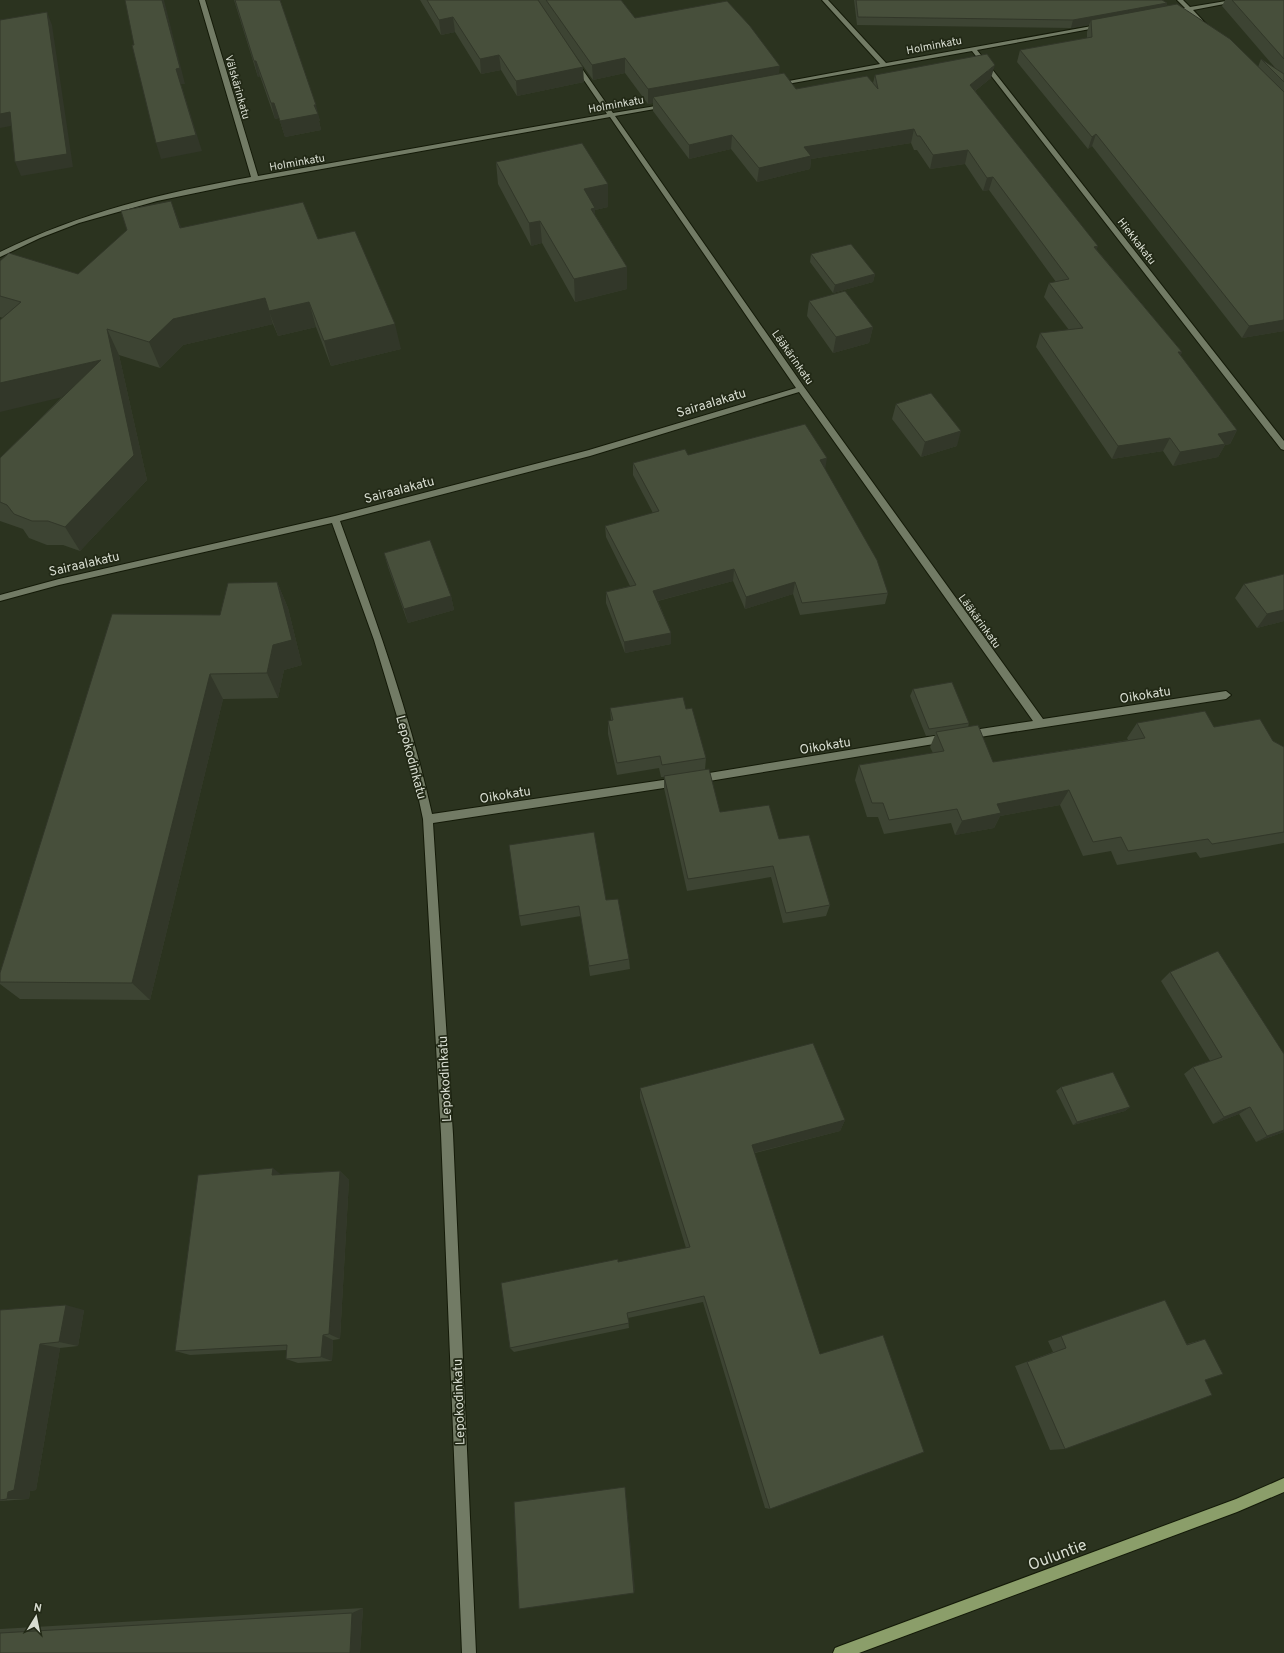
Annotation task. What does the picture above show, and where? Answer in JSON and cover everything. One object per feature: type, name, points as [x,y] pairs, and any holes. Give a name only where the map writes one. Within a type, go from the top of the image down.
[{"type":"main road","name":"Ouluntie","points":[[840,1653],[1237,1505],[1284,1485]]},
{"type":"street","name":"Välskärinkatu","points":[[202,0],[255,179]]},
{"type":"street","points":[[825,0],[884,65]]},
{"type":"street","points":[[1180,0],[1211,32]]},
{"type":"street","points":[[1166,14],[1242,0]]},
{"type":"street","name":"Holminkatu","points":[[768,86],[1112,23]]},
{"type":"street","name":"Hiekkakatu","points":[[973,48],[1284,447]]},
{"type":"street","name":"Lääkärinkatu","points":[[572,58],[801,389],[1040,723]]},
{"type":"street","name":"Holminkatu","points":[[0,255],[43,234],[108,211],[148,201],[255,179],[674,103]]},
{"type":"street","name":"Sairaalakatu","points":[[0,598],[59,582],[334,519],[590,453],[801,389]]},
{"type":"street","name":"Lepokodinkatu","points":[[334,519],[379,640],[416,763],[428,819],[447,1134],[469,1653]]},
{"type":"street","name":"Oikokatu","points":[[428,819],[1226,695]]},
{"type":"building","points":[[125,0],[162,0],[180,68],[176,69],[196,135],[156,143],[132,45],[134,45]]},
{"type":"building","points":[[235,0],[280,0],[318,114],[280,121],[274,103],[271,103],[256,61],[254,61]]},
{"type":"building","points":[[427,0],[538,0],[583,67],[516,81],[499,55],[480,59],[453,17],[439,20]]},
{"type":"building","points":[[546,0],[621,0],[635,18],[727,1],[750,26],[780,66],[648,89],[625,58],[592,65]]},
{"type":"building","points":[[856,0],[1162,0],[1167,3],[1073,20],[858,17]]},
{"type":"building","points":[[1232,0],[1284,0],[1284,59]]},
{"type":"building","points":[[1177,4],[1230,39],[1284,92],[1284,320],[1249,326],[1096,134],[1092,137],[1020,50],[1092,37],[1091,20]]},
{"type":"building","points":[[47,12],[67,154],[15,162],[10,112],[0,114],[0,20]]},
{"type":"building","points":[[987,54],[995,65],[970,85],[1098,246],[1094,247],[1182,352],[1178,352],[1237,430],[1218,434],[1225,444],[1180,452],[1170,438],[1118,446],[1040,333],[1083,328],[1049,283],[1069,279],[993,177],[987,178],[968,150],[933,155],[920,136],[917,136],[914,129],[804,147],[811,156],[759,168],[732,135],[689,145],[653,97],[784,73],[796,89],[867,76],[878,89],[875,75]]},
{"type":"building","points":[[1261,59],[1284,74],[1284,82]]},
{"type":"building","points":[[582,143],[608,184],[584,189],[595,208],[591,209],[627,267],[574,279],[540,221],[529,223],[496,162]]},
{"type":"building","points":[[171,201],[180,228],[303,202],[318,239],[355,231],[395,324],[324,341],[309,302],[269,311],[265,298],[173,319],[149,342],[107,329],[134,455],[65,527],[48,521],[32,521],[14,514],[7,505],[0,502],[0,458],[101,360],[0,383],[0,320],[21,302],[0,296],[0,261],[9,253],[78,274],[127,230],[121,211]]},
{"type":"building","points":[[851,244],[875,274],[835,285],[811,254]]},
{"type":"building","points":[[845,291],[873,327],[836,337],[809,301]]},
{"type":"building","points":[[931,393],[961,431],[925,442],[896,404]]},
{"type":"building","points":[[805,424],[827,458],[820,460],[877,560],[888,593],[802,603],[795,582],[746,597],[734,569],[653,591],[671,633],[624,642],[606,592],[636,585],[605,526],[659,511],[633,463],[685,449],[688,455]]},
{"type":"building","points":[[430,540],[451,596],[404,609],[384,553]]},
{"type":"building","points":[[1284,574],[1284,610],[1267,614],[1244,584]]},
{"type":"building","points":[[277,582],[292,640],[273,645],[267,673],[210,674],[132,983],[0,982],[0,973],[112,614],[220,615],[228,583]]},
{"type":"building","points":[[952,682],[969,723],[929,729],[913,689]]},
{"type":"building","points":[[683,697],[686,709],[692,708],[706,758],[662,765],[660,756],[617,763],[608,721],[613,720],[610,708]]},
{"type":"building","points":[[1205,711],[1214,727],[1260,719],[1273,741],[1284,747],[1284,832],[1212,844],[1208,839],[1128,851],[1121,837],[1093,842],[1069,790],[997,804],[1001,813],[962,821],[957,809],[889,820],[883,803],[872,803],[859,765],[944,751],[936,732],[978,725],[993,762],[1145,738],[1137,723]]},
{"type":"building","points":[[709,769],[720,812],[769,805],[779,839],[809,835],[830,905],[786,913],[773,866],[688,879],[664,776]]},
{"type":"building","points":[[594,832],[606,900],[618,899],[629,959],[589,966],[579,906],[519,916],[509,845]]},
{"type":"building","points":[[1218,951],[1284,1054],[1284,1130],[1267,1136],[1250,1107],[1224,1117],[1193,1067],[1222,1057],[1170,972]]},
{"type":"building","points":[[813,1043],[845,1120],[752,1145],[820,1354],[883,1335],[924,1452],[770,1509],[704,1296],[627,1313],[629,1323],[510,1348],[501,1283],[618,1259],[618,1262],[690,1247],[640,1088]]},
{"type":"building","points":[[1113,1072],[1130,1107],[1077,1122],[1061,1087]]},
{"type":"building","points":[[273,1168],[272,1175],[340,1171],[329,1334],[323,1335],[321,1357],[286,1359],[287,1345],[175,1351],[198,1175]]},
{"type":"building","points":[[1165,1300],[1187,1345],[1205,1339],[1223,1374],[1205,1380],[1212,1395],[1065,1449],[1027,1362],[1066,1348],[1061,1336]]},
{"type":"building","points":[[66,1305],[59,1342],[40,1344],[14,1490],[8,1492],[7,1499],[0,1500],[0,1310]]},
{"type":"building","points":[[625,1487],[634,1593],[519,1609],[514,1502]]},
{"type":"building","points":[[352,1613],[350,1653],[0,1653],[0,1633]]}]
